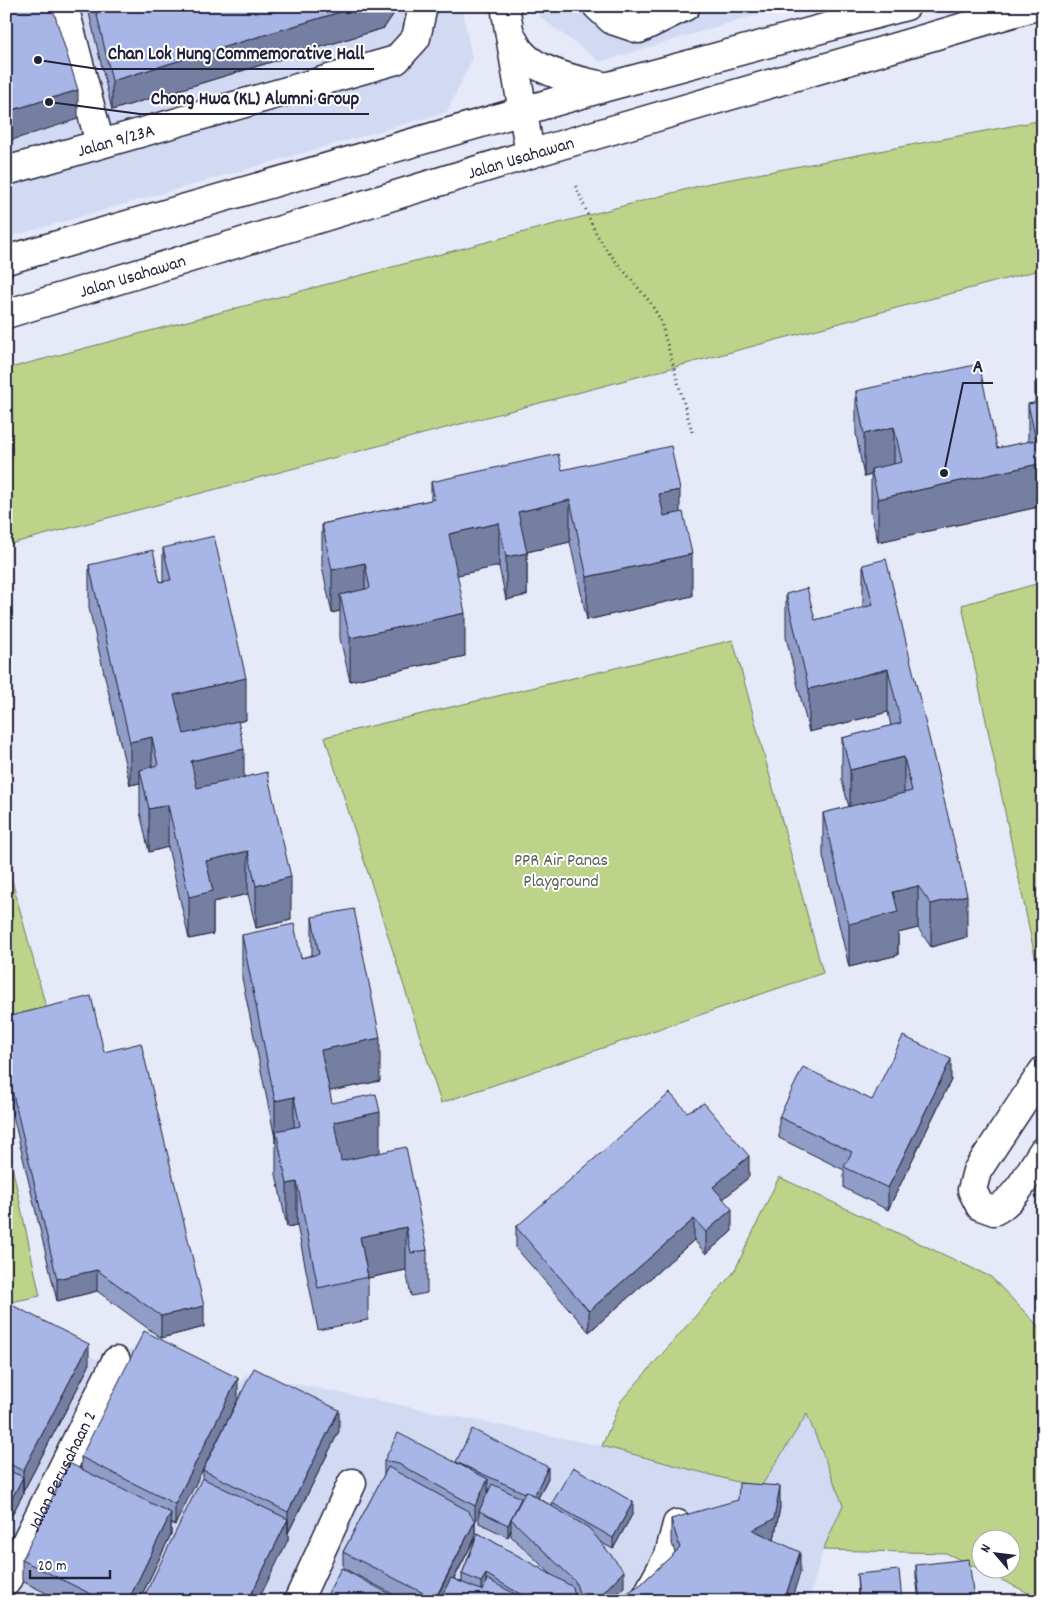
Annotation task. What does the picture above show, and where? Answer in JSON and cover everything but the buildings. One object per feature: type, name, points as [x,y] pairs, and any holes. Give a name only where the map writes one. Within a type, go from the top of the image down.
[{"type":"street","name":"Jalan 9/23A","points":[[6,170],[396,60],[416,38],[423,6]]},
{"type":"street","points":[[597,6],[612,20],[639,29],[686,6]]},
{"type":"street","points":[[6,260],[606,87],[906,6]]},
{"type":"street","name":"Jalan Usahawan","points":[[6,314],[530,154],[1036,6]]},
{"type":"street","points":[[60,9],[100,144]]},
{"type":"street","points":[[507,19],[520,52],[536,63],[566,79],[606,87]]},
{"type":"street","points":[[507,19],[530,154]]},
{"type":"street","points":[[1043,1071],[977,1170],[972,1190],[980,1206],[994,1211],[1005,1205],[1015,1194],[1043,1151]]},
{"type":"street","name":"Jalan Perusahaan 2","points":[[6,1582],[116,1361]]},
{"type":"street","points":[[298,1601],[352,1483]]},
{"type":"street","points":[[644,1601],[669,1555],[677,1524]]},
{"type":"path","points":[[576,186],[604,246],[650,302],[660,320],[693,435]]},
{"type":"shaded area","points":[[6,6],[462,6],[472,59],[447,112],[6,238]]},
{"type":"shaded area","points":[[538,6],[786,6],[600,62],[540,17]]},
{"type":"shaded area","points":[[12,1316],[96,1359],[146,1345],[235,1391],[246,1374],[602,1446],[760,1488],[807,1414],[843,1505],[823,1550],[809,1601],[6,1601],[6,1318]]},
{"type":"green space","points":[[1043,120],[1043,269],[6,545],[6,369],[710,183]]},
{"type":"green space","points":[[1043,582],[1043,995],[962,605]]},
{"type":"green space","name":"PPR Air Panas Playground","points":[[733,640],[823,973],[441,1103],[325,737]]},
{"type":"green space","points":[[6,858],[47,1011],[6,1024]]},
{"type":"green space","points":[[6,1138],[40,1296],[6,1303]]},
{"type":"green space","points":[[779,1177],[991,1277],[1043,1331],[1043,1600],[1002,1580],[1022,1580],[1022,1530],[972,1530],[972,1566],[946,1553],[823,1550],[843,1505],[807,1414],[760,1488],[602,1446],[621,1401],[734,1272]]},
{"type":"place","name":"Chan Lok Hung Commemorative Hall","points":[[38,60]]},
{"type":"place","name":"Chong Hwa (KL) Alumni Group","points":[[49,102]]},
{"type":"place","name":"A","points":[[944,473]]}]
